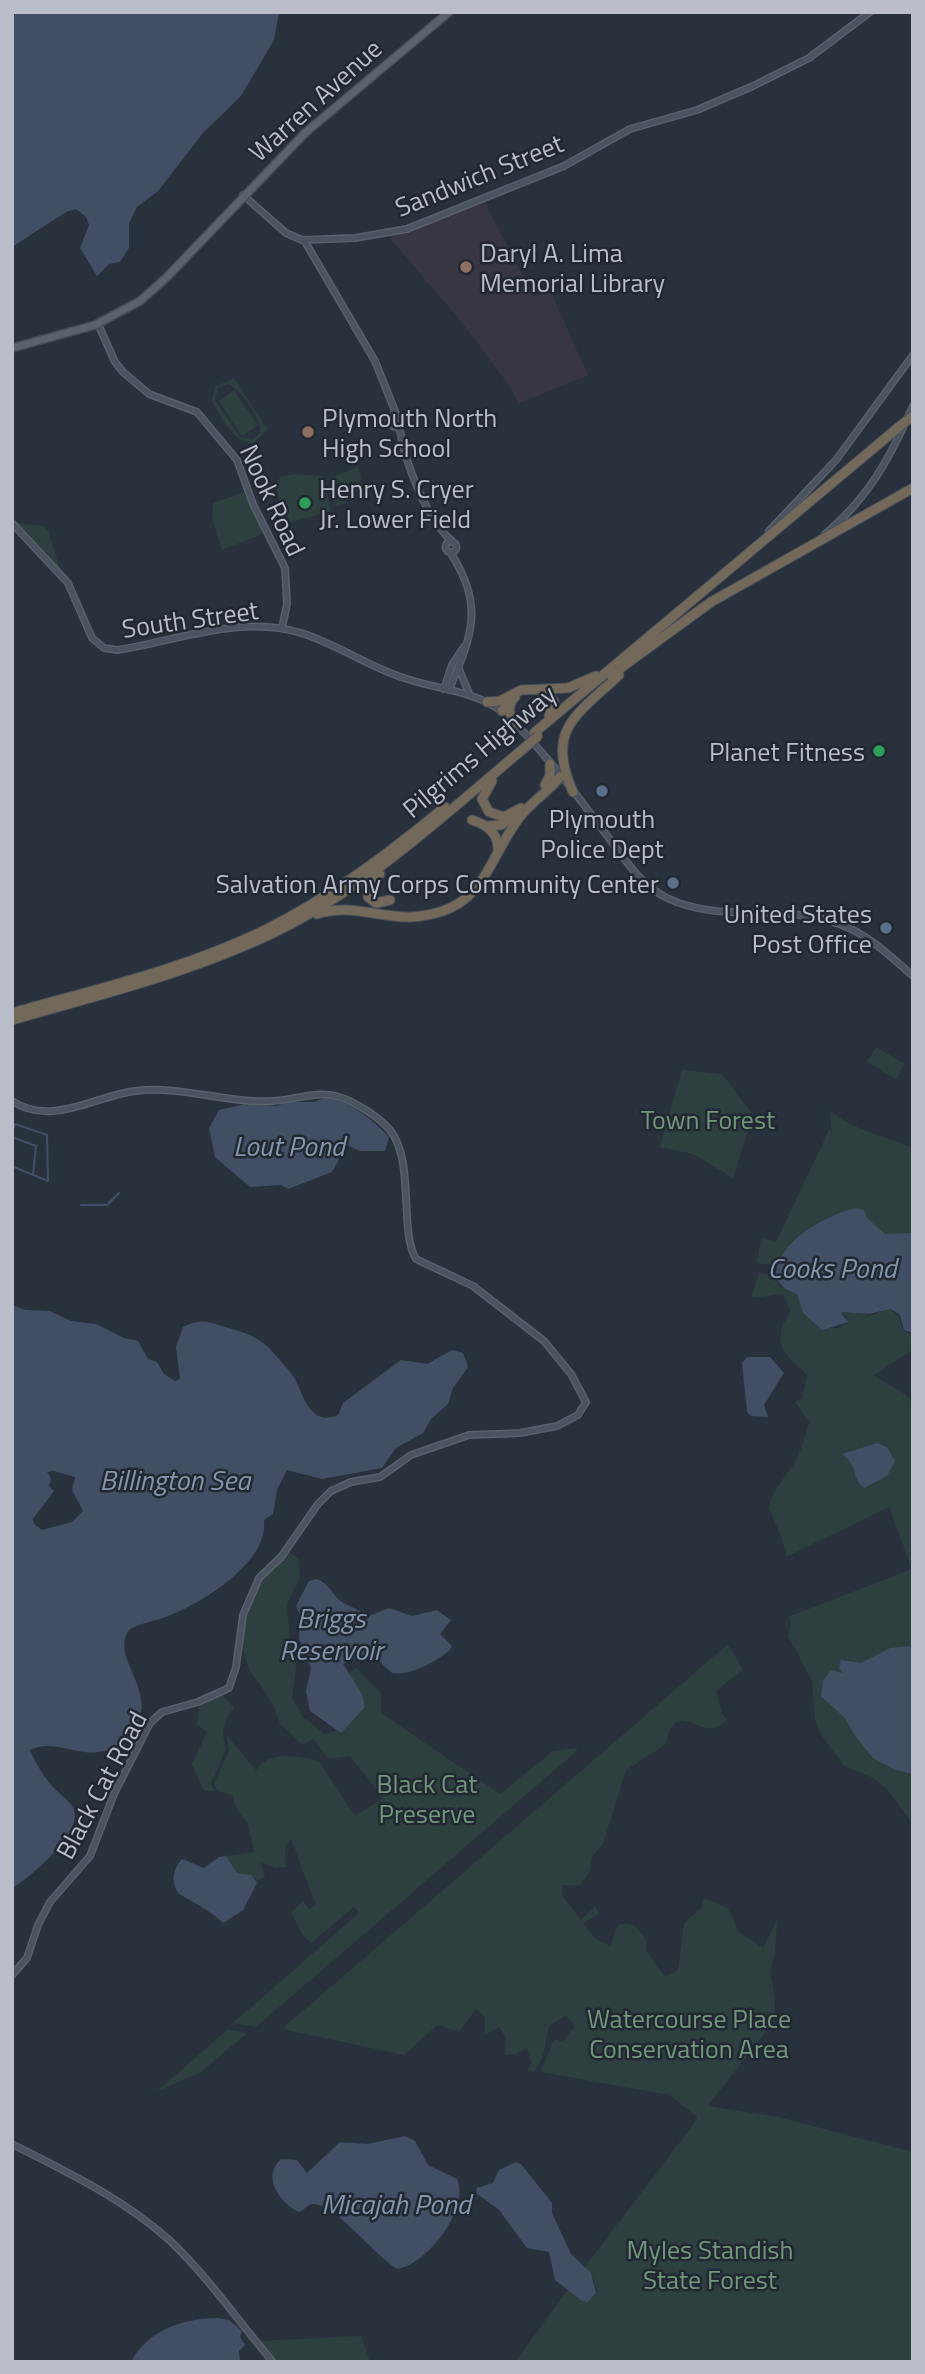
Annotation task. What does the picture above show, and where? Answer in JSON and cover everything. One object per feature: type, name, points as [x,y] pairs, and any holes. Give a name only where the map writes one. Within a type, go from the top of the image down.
[{"type":"highway","name":"Pilgrims Highway","points":[[12,1013],[177,965],[280,922],[372,865],[521,747],[741,558],[913,416]]},
{"type":"highway","name":"Pilgrims Highway","points":[[536,734],[659,637],[725,593],[913,488]]},
{"type":"highway","points":[[573,792],[562,760],[561,746],[567,729],[659,637]]},
{"type":"highway","points":[[502,711],[509,699],[521,690],[571,687],[610,669]]},
{"type":"highway","points":[[486,702],[544,693],[554,700],[553,711],[536,734]]},
{"type":"highway","points":[[509,699],[509,710],[515,723]]},
{"type":"highway","name":"Pilgrims Highway","points":[[12,1020],[191,967],[285,926],[359,882],[428,830],[521,747]]},
{"type":"highway","points":[[514,756],[486,787],[482,799],[485,808],[496,816],[509,815],[521,808]]},
{"type":"highway","points":[[285,926],[332,909],[355,909],[406,917],[436,912],[458,903],[479,886],[518,820],[546,788],[551,776],[550,764]]},
{"type":"highway","points":[[486,826],[505,823],[560,777]]},
{"type":"highway","points":[[546,788],[560,786],[573,792]]},
{"type":"highway","points":[[472,820],[486,826],[498,840],[496,860]]},
{"type":"highway","points":[[406,917],[393,911],[391,897],[374,903],[368,897],[368,887],[428,830]]},
{"type":"main road","name":"Warren Avenue","points":[[243,195],[325,114],[449,12]]},
{"type":"main road","points":[[12,348],[98,324],[134,306],[164,281],[243,195]]},
{"type":"street","name":"Sandwich Street","points":[[307,241],[360,238],[407,229],[556,170],[627,130],[710,106],[792,68],[870,12]]},
{"type":"street","points":[[243,195],[286,233],[307,241],[310,252],[375,361],[394,416],[400,419],[396,426]]},
{"type":"street","name":"Nook Road","points":[[98,324],[115,362],[123,372],[148,393],[197,412],[237,460],[253,504],[285,568],[287,604],[282,628]]},
{"type":"street","points":[[741,558],[836,460],[913,355]]},
{"type":"street","points":[[808,546],[842,520],[870,489],[891,455],[913,406]]},
{"type":"street","points":[[394,416],[389,423],[396,426],[425,503],[442,532],[453,542]]},
{"type":"street","name":"South Street","points":[[12,523],[68,583],[88,633],[104,648],[120,649],[249,626],[282,628],[303,633],[404,679],[472,696],[502,711],[515,723],[573,792],[633,871],[664,896],[709,911],[783,915],[834,922],[866,937],[913,976]]},
{"type":"street","points":[[442,532],[473,611],[458,667],[447,689]]},
{"type":"street","points":[[445,545],[453,542]]},
{"type":"street","points":[[452,552],[453,542]]},
{"type":"street","points":[[447,689],[452,666],[464,647]]},
{"type":"street","points":[[458,667],[464,686],[472,696]]},
{"type":"street","name":"Black Cat Road","points":[[12,1101],[30,1109],[52,1111],[130,1092],[166,1090],[270,1101],[326,1095],[351,1103],[379,1120],[395,1139],[406,1188],[410,1243],[416,1259],[473,1286],[544,1341],[561,1360],[586,1402],[578,1415],[565,1423],[530,1432],[486,1433],[453,1440],[407,1457],[380,1476],[342,1485],[323,1499],[283,1555],[265,1569],[257,1583],[243,1615],[236,1667],[229,1688],[198,1702],[169,1709],[153,1720],[114,1794],[90,1856],[47,1906],[27,1958],[12,1975]]},
{"type":"street","points":[[12,2144],[102,2190],[156,2230],[179,2251],[273,2362]]},
{"type":"shaded area","points":[[484,201],[534,297],[550,290],[588,375],[518,404],[511,388],[464,325],[390,238],[391,234],[419,228]]},
{"type":"green space","points":[[234,378],[268,430],[253,443],[246,442],[234,434],[212,400],[216,386]],"holes":[[[229,384],[240,393],[258,420],[260,433],[253,439],[240,437],[215,400],[218,388]]]},
{"type":"green space","points":[[234,390],[258,425],[242,436],[219,401]]},
{"type":"green space","points":[[358,467],[361,480],[357,491],[336,507],[329,478]]},
{"type":"green space","name":"Henry S. Cryer Jr. Lower Field","points":[[295,474],[323,476],[331,511],[289,523],[277,489],[280,477]]},
{"type":"green space","points":[[245,492],[265,533],[222,550],[212,518],[213,503]]},
{"type":"green space","points":[[16,523],[42,526],[48,530],[61,572]]},
{"type":"green space","points":[[876,1047],[905,1064],[896,1079],[867,1062]]},
{"type":"green space","name":"Town Forest","points":[[682,1070],[722,1074],[753,1115],[733,1178],[693,1154],[660,1147]]},
{"type":"green space","points":[[830,1110],[858,1127],[913,1148],[913,1239],[883,1235],[862,1214],[779,1266],[757,1263],[761,1238],[776,1242],[829,1130],[832,1132]]},
{"type":"green space","points":[[759,1273],[775,1276],[779,1287],[798,1293],[803,1312],[819,1328],[838,1328],[849,1322],[844,1315],[838,1315],[845,1311],[869,1316],[889,1308],[899,1317],[903,1330],[913,1335],[913,1350],[874,1375],[906,1395],[913,1404],[913,1824],[886,1788],[873,1778],[843,1765],[820,1733],[815,1719],[812,1681],[788,1636],[791,1622],[788,1617],[912,1569],[889,1507],[786,1557],[782,1538],[769,1509],[776,1489],[796,1460],[807,1432],[809,1422],[795,1402],[802,1398],[807,1375],[788,1357],[782,1346],[782,1329],[790,1310],[783,1294],[751,1298]]},
{"type":"green space","name":"Black Cat Preserve","points":[[287,1550],[298,1559],[300,1577],[287,1604],[290,1641],[297,1660],[292,1698],[303,1717],[325,1734],[344,1728],[347,1674],[356,1668],[381,1693],[381,1713],[500,1794],[553,1751],[575,1748],[578,1750],[256,2027],[233,2023],[359,1913],[354,1907],[311,1943],[302,1934],[291,1912],[303,1901],[309,1909],[316,1905],[291,1839],[285,1847],[286,1867],[275,1868],[261,1862],[265,1877],[257,1881],[254,1876],[237,1873],[226,1856],[254,1852],[248,1825],[235,1806],[233,1795],[218,1791],[214,1784],[229,1751],[226,1734],[256,1770],[269,1759],[277,1757],[294,1756],[319,1761],[355,1816],[383,1798],[350,1756],[329,1759],[313,1739],[303,1745],[280,1724],[273,1704],[249,1669],[242,1646],[244,1625],[258,1586]]},
{"type":"green space","points":[[728,1644],[743,1670],[716,1691],[722,1714],[727,1719],[715,1728],[677,1721],[670,1729],[665,1745],[626,1770],[603,1844],[592,1857],[589,1873],[579,1886],[563,1885],[562,1895],[581,1920],[595,1906],[599,1914],[583,1923],[596,1939],[610,1946],[618,1925],[627,1924],[637,1928],[646,1939],[646,1951],[665,1977],[678,1970],[684,1923],[702,1907],[704,1898],[728,1908],[739,1932],[763,1948],[777,1920],[775,1955],[770,1970],[775,1999],[774,2021],[708,2106],[778,2117],[913,2152],[913,2362],[515,2362],[569,2288],[582,2301],[594,2297],[597,2292],[594,2279],[585,2267],[698,2118],[670,2095],[541,2072],[554,2039],[563,2042],[574,2026],[566,2015],[549,2026],[543,2056],[534,2072],[528,2071],[531,2062],[527,2048],[516,2054],[504,2055],[506,2038],[499,2027],[485,2035],[485,2017],[476,2009],[459,2032],[438,2025],[404,2055],[282,2029]]},
{"type":"green space","points":[[222,1694],[234,1707],[224,1726],[226,1749],[211,1783],[214,1791],[204,1791],[192,1764],[207,1732],[197,1724],[199,1703]]},
{"type":"green space","points":[[227,2030],[247,2033],[201,2072],[156,2092]]},
{"type":"green space","points":[[361,2336],[370,2362],[271,2362],[257,2341]]},
{"type":"water","points":[[12,12],[279,12],[274,40],[241,96],[203,133],[158,191],[137,207],[129,223],[129,248],[120,262],[109,264],[97,276],[80,248],[89,225],[86,217],[76,209],[66,212],[12,247]]},
{"type":"water","name":"Lout Pond","points":[[325,1098],[352,1107],[376,1124],[389,1137],[385,1151],[360,1151],[347,1145],[332,1172],[288,1189],[281,1185],[250,1187],[215,1157],[209,1128],[219,1110],[245,1104],[276,1106],[289,1102],[314,1102]]},
{"type":"water","name":"Cooks Pond","points":[[856,1208],[864,1210],[867,1218],[885,1234],[913,1233],[913,1333],[904,1330],[900,1315],[891,1309],[868,1314],[843,1312],[841,1314],[849,1322],[822,1330],[803,1313],[797,1294],[785,1289],[776,1279],[777,1266],[792,1243],[817,1224]]},
{"type":"water","name":"Billington Sea","points":[[12,1305],[25,1310],[50,1311],[71,1321],[96,1324],[124,1338],[138,1341],[148,1359],[157,1362],[164,1374],[175,1381],[180,1379],[176,1347],[183,1327],[205,1322],[240,1331],[259,1340],[271,1350],[293,1376],[305,1401],[315,1414],[329,1418],[338,1415],[343,1403],[401,1360],[427,1364],[452,1350],[463,1353],[468,1367],[453,1388],[448,1404],[431,1419],[423,1433],[396,1448],[382,1468],[322,1479],[287,1470],[277,1490],[273,1514],[264,1520],[262,1536],[255,1552],[243,1567],[228,1582],[193,1605],[129,1630],[124,1641],[125,1653],[140,1692],[142,1705],[139,1720],[130,1734],[117,1746],[104,1751],[78,1751],[54,1746],[30,1750],[46,1779],[72,1806],[75,1816],[72,1827],[55,1852],[12,1888]],"holes":[[[54,1471],[75,1477],[72,1490],[83,1511],[72,1522],[42,1530],[34,1524],[33,1519],[54,1491],[49,1486],[51,1478],[47,1472]]]},
{"type":"water","points":[[747,1357],[770,1357],[784,1373],[764,1405],[768,1417],[751,1416],[747,1412],[742,1363]]},
{"type":"water","points":[[877,1443],[887,1447],[895,1461],[887,1476],[864,1488],[857,1481],[851,1463],[842,1454]]},
{"type":"water","name":"Briggs Reservoir","points":[[317,1579],[342,1602],[367,1617],[389,1608],[412,1616],[437,1610],[451,1620],[440,1634],[452,1646],[450,1650],[422,1667],[392,1673],[370,1653],[343,1664],[362,1694],[365,1707],[341,1733],[310,1711],[306,1691],[311,1668],[299,1639],[300,1615],[296,1606],[309,1581]]},
{"type":"water","points":[[913,1646],[913,1774],[895,1770],[873,1758],[855,1736],[845,1718],[821,1696],[823,1681],[831,1670],[843,1673],[839,1668],[841,1660],[861,1663],[890,1648]]},
{"type":"water","points":[[226,1856],[237,1873],[252,1875],[257,1883],[243,1910],[223,1923],[179,1894],[174,1885],[174,1876],[182,1859],[204,1868],[219,1857]]},
{"type":"water","name":"Micajah Pond","points":[[405,2136],[415,2141],[428,2165],[457,2179],[459,2191],[452,2219],[444,2233],[422,2257],[410,2265],[398,2269],[332,2212],[312,2204],[299,2212],[285,2202],[275,2189],[273,2174],[281,2159],[297,2160],[307,2173],[340,2142],[367,2144]]},
{"type":"water","points":[[516,2162],[521,2164],[552,2203],[552,2213],[571,2254],[591,2273],[596,2293],[588,2302],[582,2301],[555,2280],[549,2252],[527,2248],[499,2210],[476,2193],[477,2188],[493,2183],[499,2170]]},
{"type":"water","points":[[193,2320],[229,2320],[242,2331],[240,2337],[245,2345],[239,2351],[240,2362],[131,2362],[147,2342],[168,2328]]},
{"type":"waterway","points":[[12,1131],[15,1124],[47,1135],[48,1181],[14,1167],[12,1163]]},
{"type":"waterway","points":[[12,1137],[36,1146],[33,1175]]},
{"type":"waterway","points":[[81,1205],[107,1205],[119,1193]]},
{"type":"place","name":"Daryl A. Lima Memorial Library","points":[[466,267]]},
{"type":"place","name":"Plymouth North High School","points":[[308,432]]},
{"type":"place","name":"Henry S. Cryer Jr. Lower Field","points":[[305,503]]},
{"type":"place","name":"Planet Fitness","points":[[879,751]]},
{"type":"place","name":"Plymouth Police Dept","points":[[602,791]]},
{"type":"place","name":"Salvation Army Corps Community Center","points":[[673,883]]},
{"type":"place","name":"United States Post Office","points":[[886,928]]},
{"type":"park label","name":"Watercourse Place Conservation Area","points":[[689,2033]]},
{"type":"park label","name":"Myles Standish State Forest","points":[[710,2264]]}]
